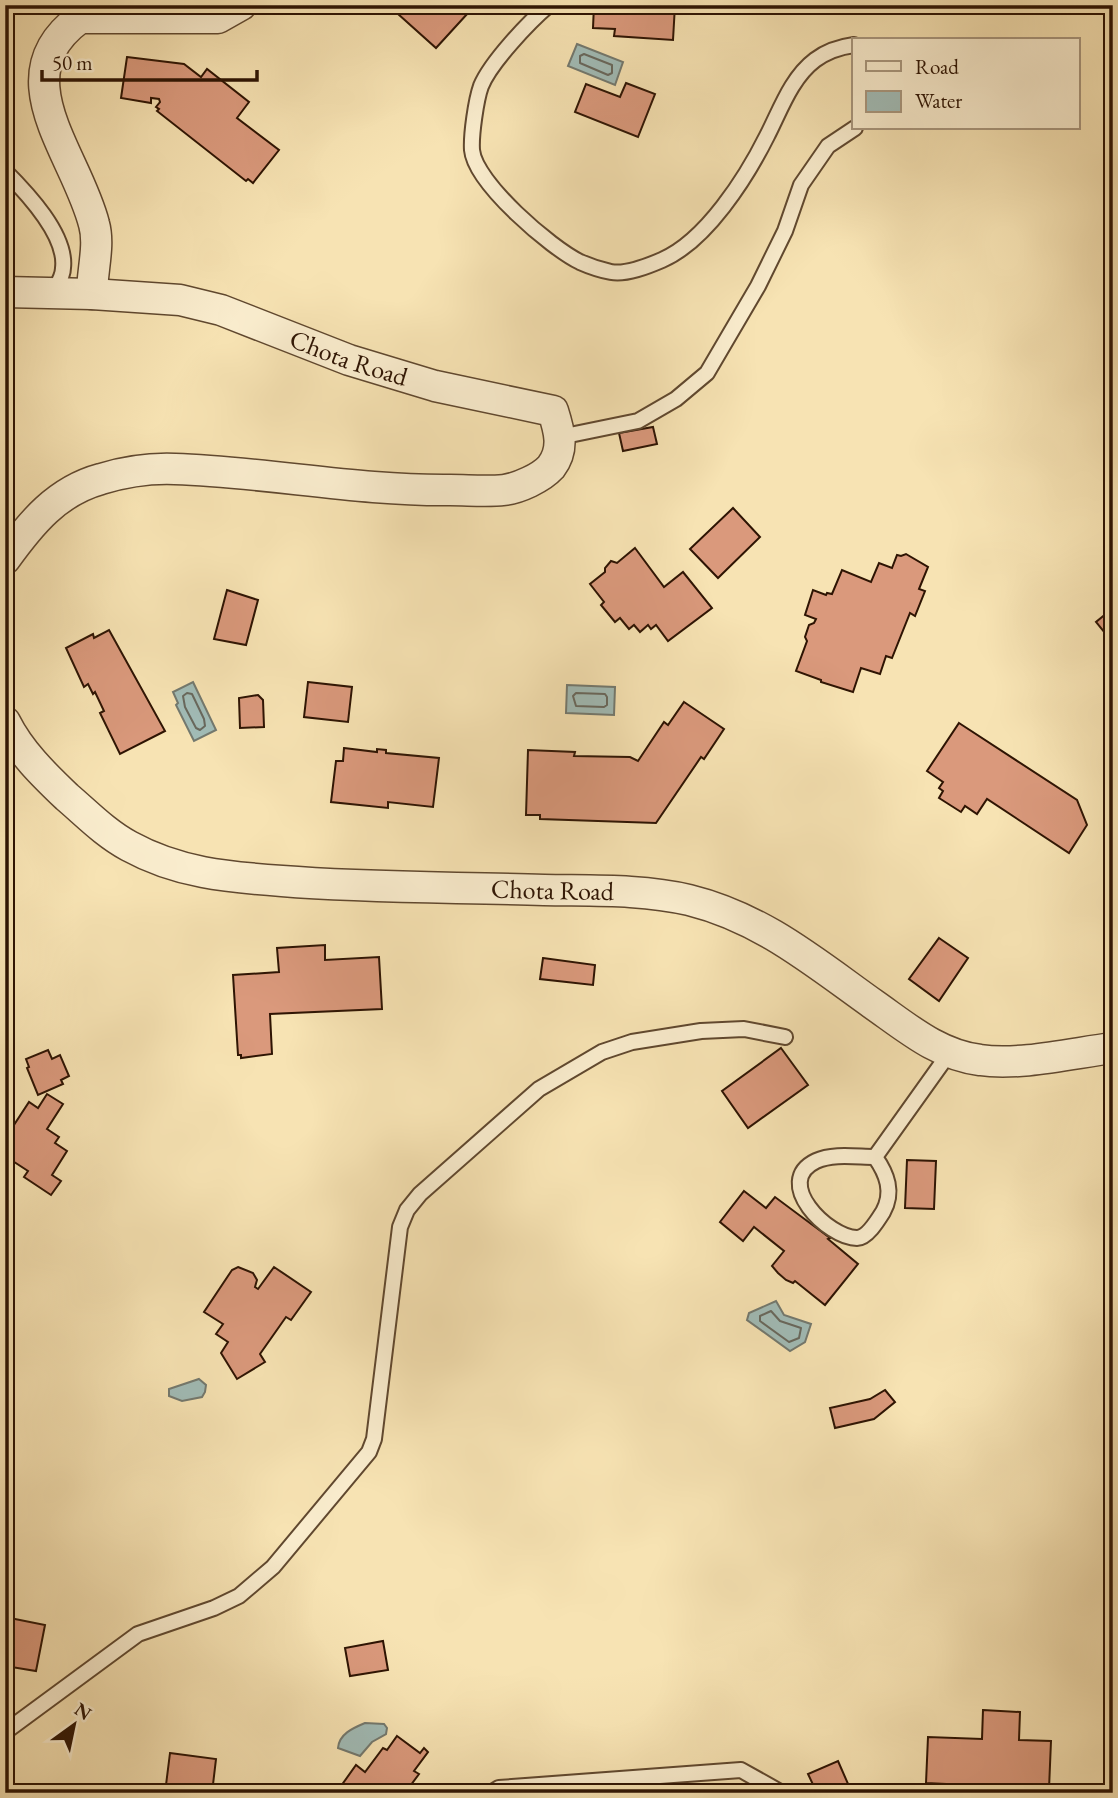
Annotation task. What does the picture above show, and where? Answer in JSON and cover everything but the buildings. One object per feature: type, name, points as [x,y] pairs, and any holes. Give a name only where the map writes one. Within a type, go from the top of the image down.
[{"type":"street","points":[[92,293],[95,228],[90,210],[44,108],[39,89],[40,69],[45,53],[67,26],[80,18],[218,18],[241,5]]},
{"type":"street","name":"Chota Road","points":[[5,292],[92,293],[180,300],[211,307],[349,360],[435,386],[553,411],[560,437]]},
{"type":"street","points":[[5,559],[36,518],[54,502],[75,488],[125,473],[171,469],[401,491],[506,490],[533,480],[550,468],[558,453],[560,437]]},
{"type":"street","name":"Chota Road","points":[[5,722],[26,755],[45,776],[104,830],[130,847],[182,868],[215,876],[317,884],[633,892],[687,900],[722,909],[781,938],[924,1041],[950,1052],[982,1061],[1010,1061],[1113,1048]]},
{"type":"lane","points":[[549,5],[500,57],[481,87],[472,151],[481,175],[519,216],[579,262],[613,273],[631,271],[664,260],[694,239],[722,208],[749,169],[783,103],[807,68],[813,61],[836,48],[852,45]]},
{"type":"lane","points":[[560,437],[638,421],[677,399],[707,373],[758,286],[785,231],[801,185],[828,146],[852,130]]},
{"type":"lane","points":[[5,171],[43,215],[58,242],[64,264],[53,293]]},
{"type":"lane","points":[[5,1732],[138,1634],[214,1608],[239,1596],[273,1567],[369,1452],[373,1439],[401,1227],[407,1210],[420,1194],[539,1088],[602,1052],[632,1042],[701,1031],[744,1029],[785,1037]]},
{"type":"lane","points":[[875,1157],[950,1052]]},
{"type":"lane","points":[[875,1157],[886,1174],[889,1188],[883,1212],[865,1236],[858,1238],[843,1234],[828,1225],[800,1195],[799,1184],[804,1170],[814,1162],[825,1158],[875,1157]]},
{"type":"lane","points":[[491,1793],[499,1788],[561,1782],[741,1770],[782,1793]]},
{"type":"water","points":[[577,44],[623,62],[615,85],[568,66]]},
{"type":"water","points":[[193,682],[216,730],[194,741],[176,705],[178,703],[173,692]]},
{"type":"water","points":[[567,685],[615,687],[614,715],[566,713]]},
{"type":"water","points":[[776,1301],[784,1315],[811,1324],[805,1342],[790,1351],[747,1320],[749,1313]]},
{"type":"water","points":[[199,1379],[206,1385],[202,1397],[182,1401],[169,1396],[169,1389]]},
{"type":"water","points":[[365,1723],[384,1724],[387,1728],[386,1734],[372,1742],[360,1756],[338,1748],[344,1735]]}]
